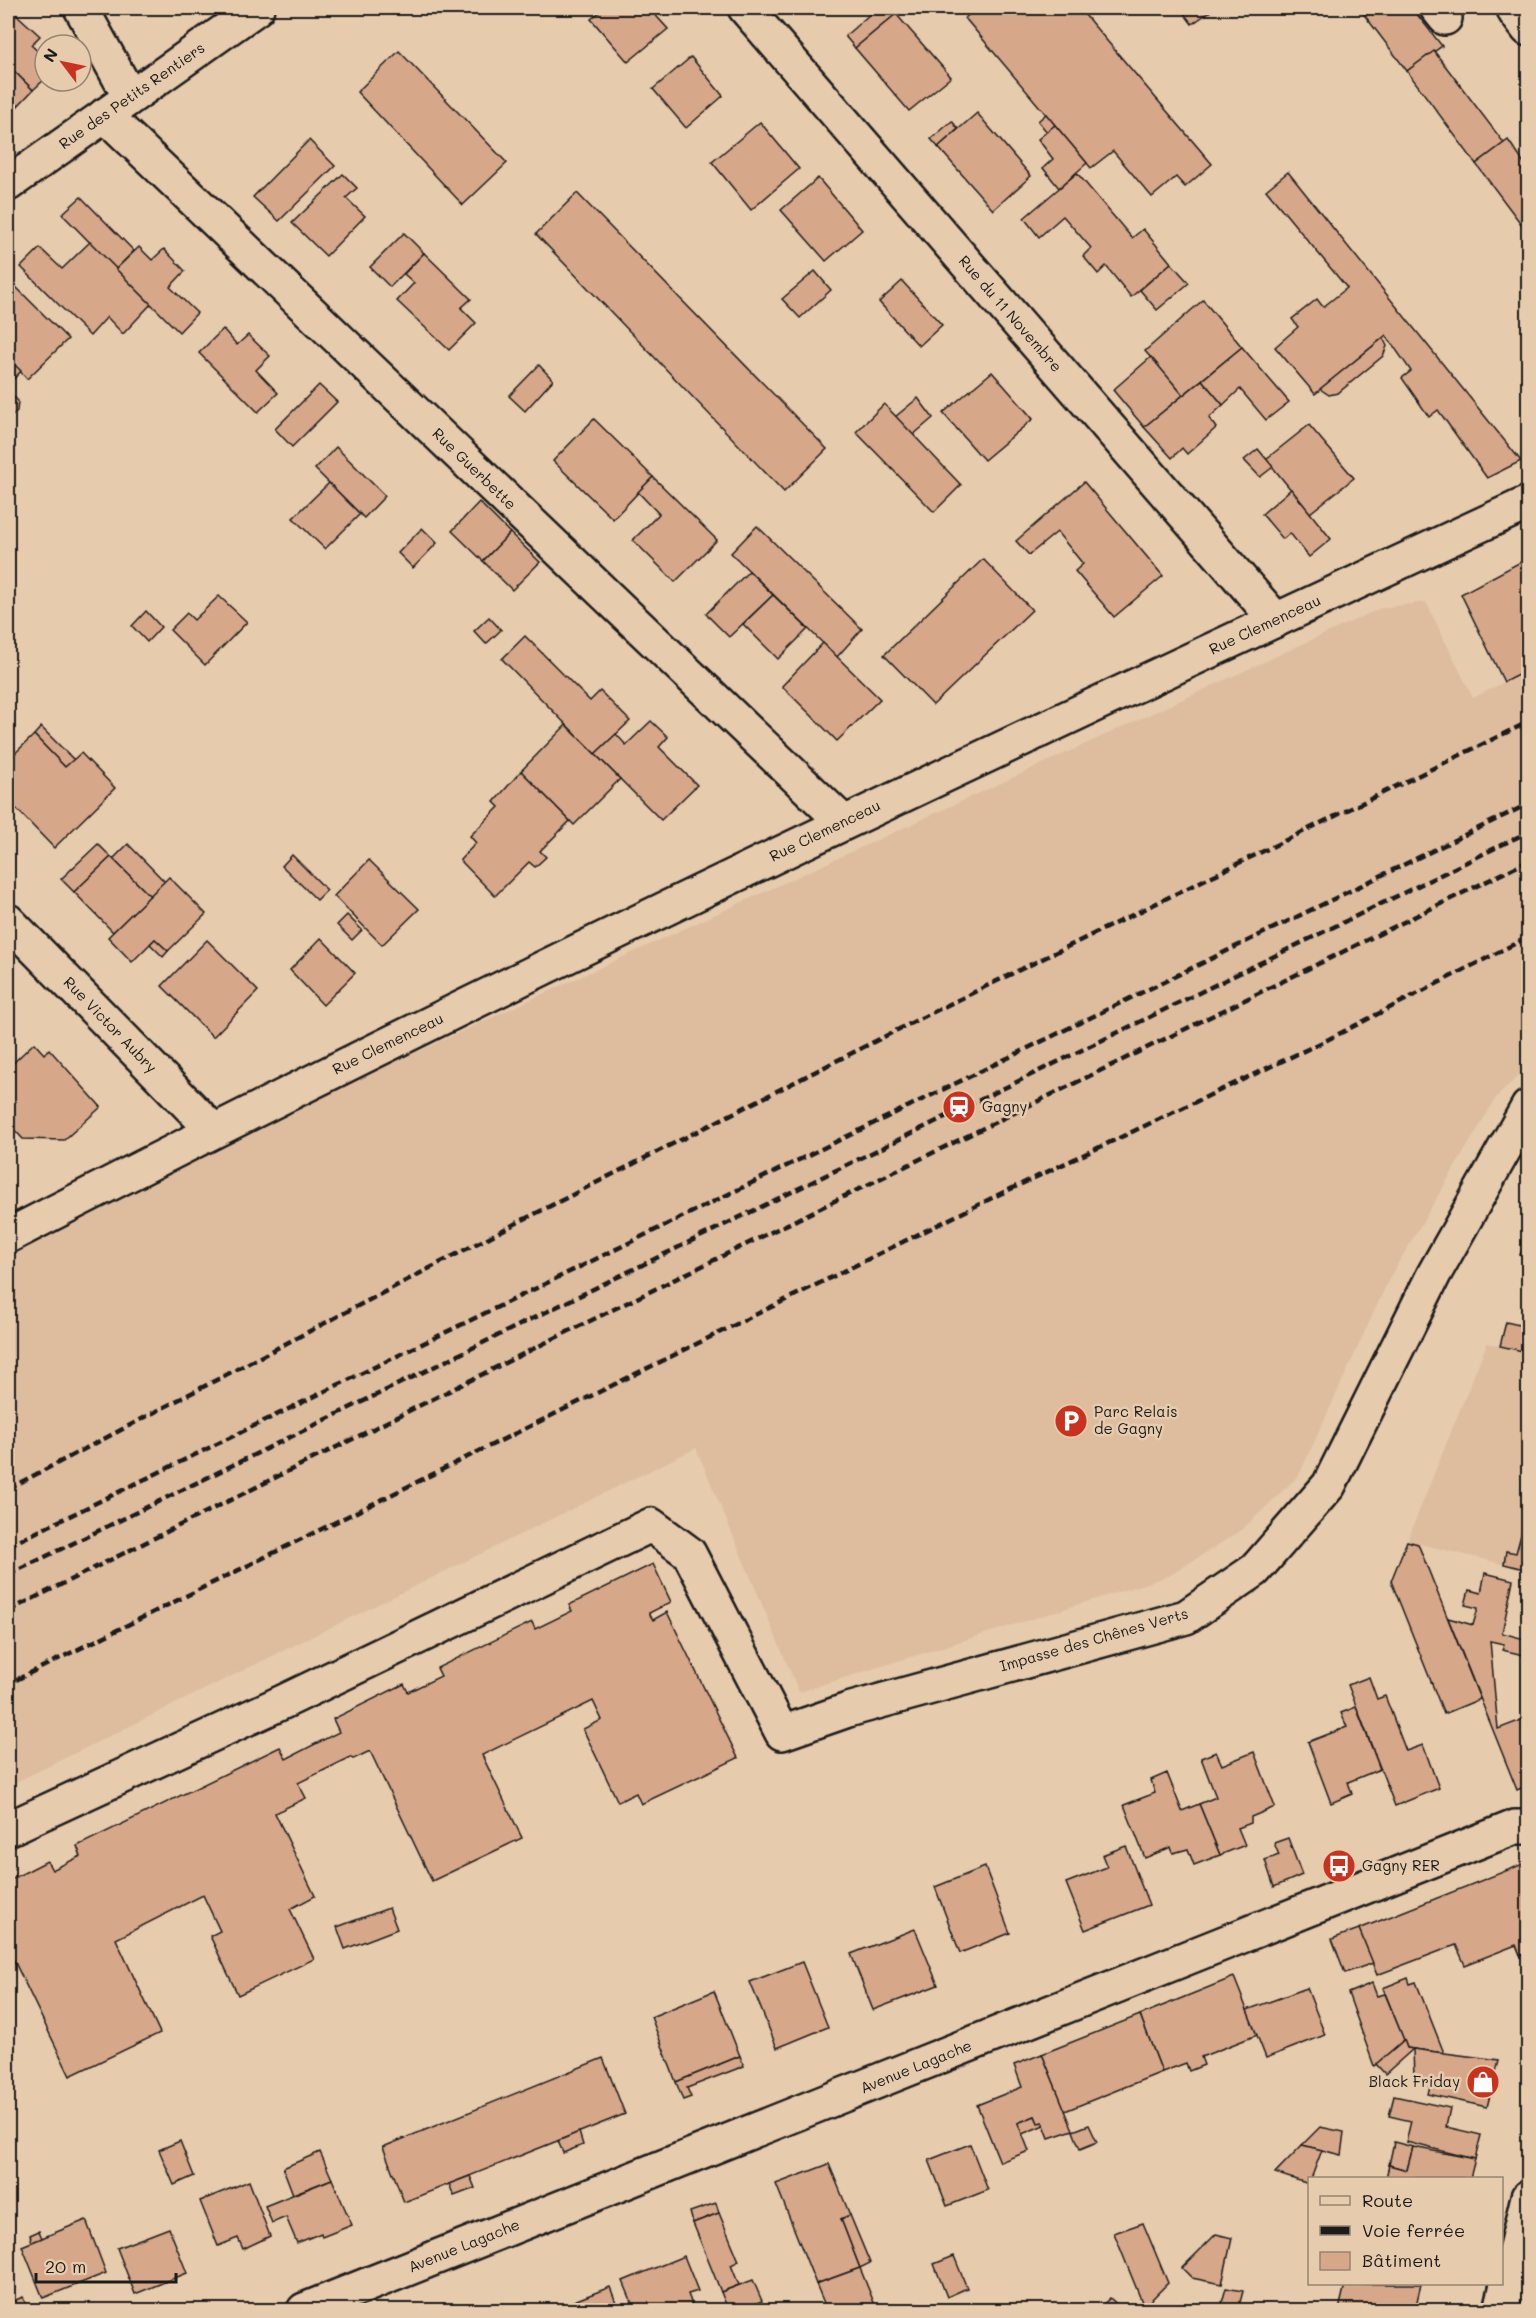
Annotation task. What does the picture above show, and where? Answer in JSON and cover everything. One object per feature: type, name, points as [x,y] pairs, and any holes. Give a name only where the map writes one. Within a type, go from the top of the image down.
[{"type":"street","name":"Rue Guerbette","points":[[81,8],[118,106],[843,822]]},
{"type":"street","name":"Rue des Petits Rentiers","points":[[8,184],[257,8]]},
{"type":"street","name":"Rue du 11 Novembre","points":[[745,8],[1276,620]]},
{"type":"street","name":"Rue Clemenceau","points":[[8,1236],[213,1130],[843,822],[1528,503]]},
{"type":"street","name":"Rue Victor Aubry","points":[[8,921],[213,1130]]},
{"type":"street","name":"Impasse des Chênes Verts","points":[[8,1829],[651,1525],[689,1553],[782,1733],[815,1721],[1186,1617],[1255,1570],[1329,1485],[1434,1274],[1528,1107]]},
{"type":"street","name":"Avenue Lagache","points":[[303,2310],[1515,1827],[1528,1827]]},
{"type":"street","points":[[1501,2310],[1528,2197]]},
{"type":"shaded area","points":[[1426,602],[1473,698],[1528,670],[1528,1066],[1496,1098],[1390,1277],[1299,1475],[1243,1529],[1169,1576],[799,1692],[696,1448],[8,1786],[8,1236],[130,1184],[1381,608]]},
{"type":"shaded area","points":[[1487,1343],[1528,1353],[1528,1570],[1407,1541]]},
{"type":"building","points":[[604,8],[649,8],[668,29],[628,62],[591,19]]},
{"type":"building","points":[[877,8],[891,8],[896,14],[855,48],[845,36]]},
{"type":"building","points":[[977,8],[1079,8],[1212,164],[1185,187],[1176,177],[1152,197],[1113,151],[1091,168],[965,18]]},
{"type":"building","points":[[1180,8],[1215,8],[1192,24]]},
{"type":"building","points":[[1359,8],[1412,8],[1442,46],[1407,71]]},
{"type":"building","points":[[896,14],[951,77],[909,111],[855,48]]},
{"type":"building","points":[[17,15],[37,33],[33,33],[31,45],[33,47],[33,90],[8,65],[8,24]]},
{"type":"building","points":[[399,51],[507,163],[463,205],[357,92]]},
{"type":"building","points":[[1434,51],[1504,143],[1476,164],[1407,71]]},
{"type":"building","points":[[691,57],[723,96],[686,128],[653,89]]},
{"type":"building","points":[[8,65],[33,90],[13,111],[8,105]]},
{"type":"building","points":[[977,113],[1031,176],[993,210],[938,147]]},
{"type":"building","points":[[1046,114],[1055,125],[1047,132],[1038,121]]},
{"type":"building","points":[[952,121],[958,129],[938,147],[931,139]]},
{"type":"building","points":[[760,122],[799,169],[751,210],[712,162]]},
{"type":"building","points":[[1055,125],[1087,163],[1059,188],[1043,168],[1053,159],[1038,139]]},
{"type":"building","points":[[309,140],[335,166],[279,221],[253,197]]},
{"type":"building","points":[[1508,140],[1526,166],[1522,170],[1528,179],[1528,233],[1476,164]]},
{"type":"building","points":[[1288,172],[1521,461],[1487,478],[1438,410],[1429,417],[1402,378],[1411,371],[1386,335],[1315,394],[1275,347],[1298,327],[1292,319],[1317,299],[1323,307],[1347,288],[1266,190]]},
{"type":"building","points":[[1077,173],[1132,238],[1143,229],[1171,263],[1131,297],[1106,266],[1098,274],[1083,256],[1091,248],[1063,216],[1039,237],[1024,218]]},
{"type":"building","points":[[343,174],[357,188],[346,198],[365,216],[326,256],[292,223]]},
{"type":"building","points":[[818,178],[862,230],[826,261],[781,210]]},
{"type":"building","points":[[577,193],[827,449],[784,492],[536,234]]},
{"type":"building","points":[[81,197],[134,251],[116,269],[62,214]]},
{"type":"building","points":[[404,233],[424,253],[390,287],[370,267]]},
{"type":"building","points":[[90,242],[151,304],[123,334],[107,317],[90,336],[21,267],[40,248],[62,269]]},
{"type":"building","points":[[139,247],[152,260],[164,249],[185,271],[170,287],[197,313],[179,332],[116,269]]},
{"type":"building","points":[[424,253],[471,299],[461,308],[476,323],[449,350],[397,301],[414,283],[404,274]]},
{"type":"building","points":[[1171,263],[1189,283],[1157,310],[1140,290]]},
{"type":"building","points":[[815,271],[831,290],[800,318],[782,299]]},
{"type":"building","points":[[902,281],[942,325],[919,346],[879,302]]},
{"type":"building","points":[[16,287],[68,339],[27,379],[8,358],[8,292]]},
{"type":"building","points":[[1203,300],[1242,347],[1183,395],[1145,351]]},
{"type":"building","points":[[223,329],[237,345],[248,335],[270,356],[256,370],[278,393],[258,412],[199,353]]},
{"type":"building","points":[[1383,338],[1387,346],[1383,356],[1338,393],[1329,395],[1320,389]]},
{"type":"building","points":[[1242,347],[1289,402],[1266,420],[1240,389],[1223,405],[1202,380]]},
{"type":"building","points":[[1151,357],[1183,395],[1144,427],[1113,390]]},
{"type":"building","points":[[8,358],[21,371],[8,385]]},
{"type":"building","points":[[539,365],[553,380],[525,411],[509,396]]},
{"type":"building","points":[[992,372],[1033,419],[984,460],[943,413]]},
{"type":"building","points":[[1202,380],[1223,405],[1209,418],[1216,428],[1187,454],[1182,448],[1172,458],[1144,427]]},
{"type":"building","points":[[319,385],[337,402],[292,447],[275,429]]},
{"type":"building","points":[[8,391],[18,401],[17,411],[8,420]]},
{"type":"building","points":[[918,398],[933,418],[913,435],[895,417]]},
{"type":"building","points":[[884,404],[961,485],[934,512],[856,432]]},
{"type":"building","points":[[594,419],[653,477],[613,519],[553,461]]},
{"type":"building","points":[[1309,425],[1354,478],[1310,513],[1266,459]]},
{"type":"building","points":[[336,447],[385,496],[364,518],[315,469]]},
{"type":"building","points":[[1258,449],[1273,467],[1260,477],[1244,460]]},
{"type":"building","points":[[653,477],[717,540],[675,582],[633,540],[659,514],[638,492]]},
{"type":"building","points":[[1084,482],[1163,576],[1114,617],[1075,571],[1083,564],[1057,532],[1029,555],[1016,541]]},
{"type":"building","points":[[329,483],[360,514],[325,549],[293,518]]},
{"type":"building","points":[[1291,489],[1331,539],[1309,557],[1290,533],[1283,539],[1262,514]]},
{"type":"building","points":[[479,502],[510,533],[483,561],[452,531]]},
{"type":"building","points":[[757,526],[862,629],[837,657],[731,553]]},
{"type":"building","points":[[422,528],[437,543],[413,568],[398,553]]},
{"type":"building","points":[[510,533],[540,562],[512,590],[483,561]]},
{"type":"building","points":[[1528,558],[1528,670],[1504,682],[1461,594]]},
{"type":"building","points":[[983,559],[1032,610],[933,705],[884,655]]},
{"type":"building","points":[[749,571],[773,595],[729,637],[706,614]]},
{"type":"building","points":[[773,595],[808,629],[778,659],[743,624]]},
{"type":"building","points":[[219,596],[247,622],[205,665],[170,630],[187,613],[194,620]]},
{"type":"building","points":[[146,611],[161,627],[147,642],[132,626]]},
{"type":"building","points":[[489,617],[501,630],[486,644],[474,631]]},
{"type":"building","points":[[525,636],[590,701],[600,691],[630,721],[595,754],[502,659]]},
{"type":"building","points":[[823,643],[880,699],[837,741],[782,686]]},
{"type":"building","points":[[651,721],[668,737],[659,747],[697,785],[661,820],[595,754],[616,734],[626,745]]},
{"type":"building","points":[[566,725],[620,779],[574,825],[521,771]]},
{"type":"building","points":[[41,727],[74,760],[65,767],[34,735]]},
{"type":"building","points":[[34,735],[65,767],[81,753],[115,788],[54,848],[8,800],[8,760]]},
{"type":"building","points":[[521,771],[570,821],[540,851],[546,857],[535,867],[529,862],[495,896],[460,860],[476,843],[470,836],[499,807],[494,802]]},
{"type":"building","points":[[98,844],[111,857],[74,892],[61,879]]},
{"type":"building","points":[[128,844],[165,882],[150,896],[113,859]]},
{"type":"building","points":[[292,855],[327,890],[317,900],[282,866]]},
{"type":"building","points":[[111,857],[150,896],[113,932],[74,892]]},
{"type":"building","points":[[369,860],[419,909],[382,945],[334,896]]},
{"type":"building","points":[[169,877],[206,914],[168,951],[155,939],[132,962],[108,937]]},
{"type":"building","points":[[347,915],[362,930],[352,940],[337,925]]},
{"type":"building","points":[[321,938],[355,973],[323,1005],[290,970]]},
{"type":"building","points":[[155,939],[168,951],[163,957],[150,944]]},
{"type":"building","points":[[207,940],[258,991],[213,1037],[162,986]]},
{"type":"building","points":[[34,1043],[44,1054],[49,1049],[101,1107],[64,1140],[23,1139],[8,1123],[8,1068]]},
{"type":"building","points":[[1528,1233],[1528,1257],[1520,1255]]},
{"type":"building","points":[[1506,1322],[1528,1327],[1527,1352],[1500,1346]]},
{"type":"building","points":[[1525,1520],[1528,1521],[1528,1570],[1504,1564],[1506,1551],[1516,1553]]},
{"type":"building","points":[[1407,1541],[1418,1544],[1480,1699],[1444,1714],[1391,1581]]},
{"type":"building","points":[[653,1564],[671,1602],[649,1613],[653,1620],[667,1612],[738,1758],[641,1804],[636,1793],[618,1802],[583,1729],[602,1720],[593,1701],[482,1755],[522,1838],[432,1881],[370,1751],[353,1759],[351,1757],[298,1783],[306,1798],[275,1813],[315,1896],[290,1909],[314,1959],[238,1995],[210,1936],[220,1931],[203,1895],[116,1939],[160,2033],[70,2076],[8,1948],[8,1881],[47,1861],[52,1870],[81,1856],[77,1846],[280,1747],[286,1759],[339,1732],[333,1719],[404,1684],[408,1692],[441,1676],[437,1668],[532,1622],[535,1629],[572,1611],[569,1605]]},
{"type":"building","points":[[1485,1573],[1513,1580],[1502,1633],[1528,1640],[1528,1656],[1502,1650],[1504,1644],[1490,1641],[1498,1729],[1524,1719],[1528,1720],[1528,1785],[1517,1790],[1448,1618],[1473,1625],[1478,1608],[1465,1605],[1469,1590],[1481,1593]]},
{"type":"building","points":[[1369,1677],[1377,1699],[1385,1696],[1406,1751],[1423,1745],[1439,1788],[1395,1806],[1348,1685]]},
{"type":"building","points":[[1356,1707],[1380,1769],[1348,1782],[1352,1794],[1331,1803],[1308,1742],[1347,1727],[1341,1713]]},
{"type":"building","points":[[1216,1752],[1222,1765],[1254,1752],[1275,1807],[1251,1817],[1251,1823],[1238,1828],[1245,1845],[1220,1855],[1199,1804],[1216,1797],[1201,1758]]},
{"type":"building","points":[[1167,1773],[1182,1811],[1199,1804],[1220,1855],[1194,1865],[1188,1849],[1173,1853],[1171,1847],[1145,1858],[1124,1805],[1155,1793],[1151,1780]]},
{"type":"building","points":[[1288,1838],[1302,1875],[1274,1887],[1265,1860],[1279,1855],[1274,1843]]},
{"type":"building","points":[[1126,1846],[1149,1905],[1085,1930],[1066,1883],[1107,1867],[1102,1855]]},
{"type":"building","points":[[1528,1862],[1528,1954],[1520,1955],[1516,1945],[1465,1965],[1456,1945],[1377,1975],[1359,1929]]},
{"type":"building","points":[[985,1867],[1010,1933],[960,1953],[935,1887]]},
{"type":"building","points":[[389,1908],[397,1929],[345,1949],[337,1927]]},
{"type":"building","points":[[915,1929],[938,1985],[873,2010],[851,1954]]},
{"type":"building","points":[[1359,1929],[1373,1963],[1345,1973],[1332,1939]]},
{"type":"building","points":[[802,1962],[828,2027],[777,2048],[750,1982]]},
{"type":"building","points":[[1234,1977],[1257,2035],[1201,2057],[1204,2065],[1189,2071],[1186,2063],[1162,2072],[1140,2015]]},
{"type":"building","points":[[1408,1978],[1410,1984],[1416,1982],[1444,2053],[1407,2048],[1383,1988]]},
{"type":"building","points":[[1372,1983],[1377,1996],[1385,1994],[1404,2040],[1374,2066],[1348,1993]]},
{"type":"building","points":[[1307,1988],[1325,2035],[1266,2058],[1247,2010]]},
{"type":"building","points":[[714,1991],[740,2056],[676,2082],[651,2017]]},
{"type":"building","points":[[1140,2015],[1162,2072],[1065,2111],[1042,2054]]},
{"type":"building","points":[[1404,2040],[1407,2048],[1413,2049],[1385,2074],[1376,2064]]},
{"type":"building","points":[[1413,2049],[1499,2060],[1487,2107],[1428,2094],[1432,2081],[1414,2077]]},
{"type":"building","points":[[1042,2054],[1073,2130],[1049,2138],[1043,2122],[1038,2123],[1035,2116],[1018,2123],[1029,2151],[1000,2162],[977,2105],[1022,2087],[1014,2065]]},
{"type":"building","points":[[740,2056],[744,2066],[687,2088],[691,2097],[683,2100],[676,2082]]},
{"type":"building","points":[[603,2058],[625,2114],[404,2202],[383,2147]]},
{"type":"building","points":[[1394,2096],[1450,2108],[1446,2127],[1481,2135],[1475,2159],[1406,2142],[1411,2121],[1389,2116]]},
{"type":"building","points":[[1035,2116],[1038,2123],[1043,2122],[1044,2125],[1022,2134],[1018,2123]]},
{"type":"building","points":[[1089,2125],[1097,2142],[1080,2149],[1073,2131]]},
{"type":"building","points":[[1320,2127],[1344,2132],[1341,2155],[1302,2145]]},
{"type":"building","points":[[579,2132],[583,2145],[563,2153],[558,2141]]},
{"type":"building","points":[[180,2141],[194,2176],[174,2185],[159,2150]]},
{"type":"building","points":[[1394,2142],[1413,2147],[1407,2170],[1389,2165]]},
{"type":"building","points":[[970,2144],[988,2190],[947,2206],[929,2160]]},
{"type":"building","points":[[1302,2145],[1322,2150],[1312,2177],[1308,2177],[1308,2184],[1275,2173]]},
{"type":"building","points":[[1413,2147],[1475,2159],[1470,2177],[1386,2177],[1389,2165],[1407,2170]]},
{"type":"building","points":[[320,2152],[332,2179],[293,2194],[283,2168]]},
{"type":"building","points":[[829,2164],[850,2215],[841,2219],[860,2268],[816,2284],[776,2184]]},
{"type":"building","points":[[470,2176],[475,2188],[454,2196],[449,2184]]},
{"type":"building","points":[[332,2179],[352,2225],[322,2237],[321,2233],[297,2243],[286,2217],[272,2223],[265,2206]]},
{"type":"building","points":[[249,2181],[270,2236],[243,2249],[238,2238],[218,2246],[200,2201]]},
{"type":"building","points":[[716,2203],[719,2213],[693,2223],[690,2212]]},
{"type":"building","points":[[719,2213],[739,2261],[731,2265],[739,2285],[721,2292],[693,2223]]},
{"type":"building","points":[[850,2215],[870,2263],[860,2268],[841,2219]]},
{"type":"building","points":[[86,2220],[106,2273],[43,2298],[22,2246]]},
{"type":"building","points":[[1143,2223],[1168,2283],[1144,2307],[1114,2233]]},
{"type":"building","points":[[169,2228],[187,2273],[135,2294],[117,2248]]},
{"type":"building","points":[[39,2231],[42,2238],[32,2242],[30,2235]]},
{"type":"building","points":[[1216,2234],[1232,2238],[1222,2284],[1192,2278],[1182,2268]]},
{"type":"building","points":[[684,2256],[698,2291],[688,2294],[694,2310],[635,2310],[623,2281]]},
{"type":"building","points":[[954,2256],[967,2288],[947,2297],[934,2264]]},
{"type":"building","points":[[860,2268],[877,2310],[827,2310],[816,2284]]},
{"type":"building","points":[[753,2280],[762,2301],[738,2310],[728,2310],[721,2292]]},
{"type":"building","points":[[1345,2285],[1421,2285],[1415,2310],[1339,2310]]},
{"type":"building","points":[[610,2287],[619,2310],[572,2310],[569,2303]]},
{"type":"building","points":[[1226,2288],[1243,2291],[1238,2310],[1220,2310]]},
{"type":"building","points":[[23,2297],[28,2310],[8,2310],[8,2303]]},
{"type":"building","points":[[1110,2298],[1123,2310],[1097,2310]]},
{"type":"railway","points":[[8,1489],[497,1233],[917,1020],[1528,722]]},
{"type":"railway","points":[[8,1546],[1528,804]]},
{"type":"railway","points":[[8,1575],[1528,832]]},
{"type":"railway","points":[[8,1611],[547,1342],[1528,861]]},
{"type":"railway","points":[[16,1680],[1000,1194],[1327,1040],[1528,937]]},
{"type":"place","name":"Gagny","points":[[959,1107]]},
{"type":"place","name":"Parc Relais de Gagny","points":[[1071,1421]]},
{"type":"place","name":"Gagny RER","points":[[1339,1866]]},
{"type":"place","name":"Black Friday","points":[[1483,2082]]}]
